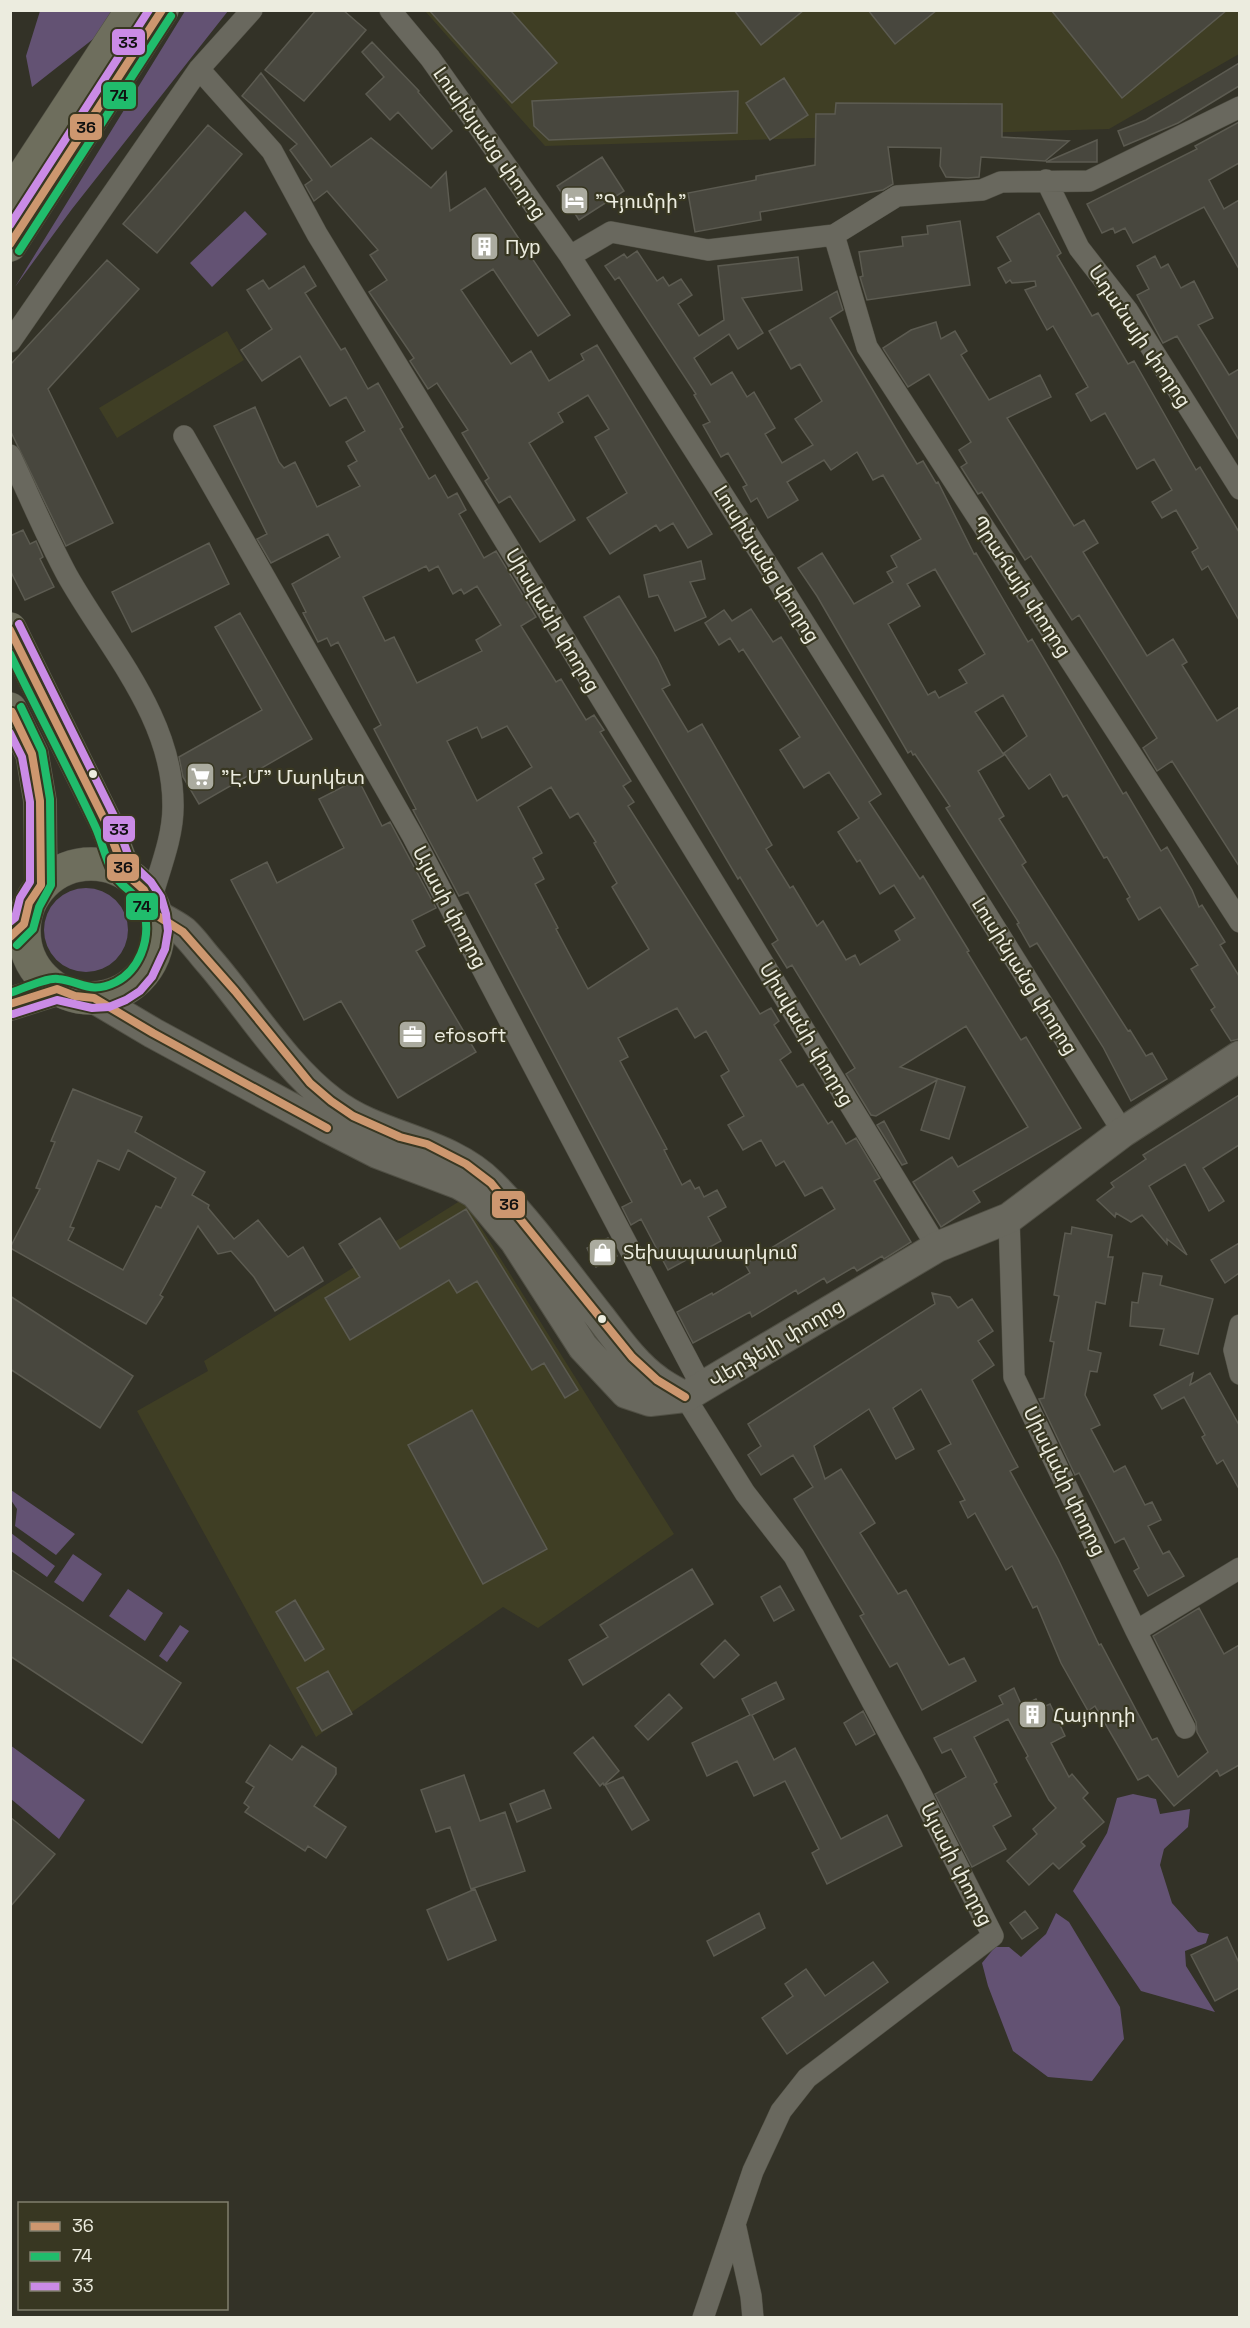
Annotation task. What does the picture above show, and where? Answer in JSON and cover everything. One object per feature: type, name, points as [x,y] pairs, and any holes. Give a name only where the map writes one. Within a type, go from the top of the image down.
[{"type":"main road","points":[[10,196],[132,10]]},
{"type":"main road","points":[[10,244],[162,10]]},
{"type":"main road","points":[[10,629],[106,823],[125,873]]},
{"type":"main road","points":[[10,709],[32,754],[40,801],[41,885]]},
{"type":"main road","points":[[90,863],[108,866],[125,873],[135,880],[153,907],[158,934],[154,953],[145,971],[131,985],[114,994],[94,998],[75,996],[57,989],[42,977],[31,962],[25,943],[17,931],[29,903],[41,885],[56,873],[72,866],[90,863]]},
{"type":"main road","points":[[10,1004],[57,989]]},
{"type":"street","points":[[10,342],[199,69],[252,10]]},
{"type":"street","name":"Լուսինյանց փողոց","points":[[390,10],[430,58],[570,256],[771,570],[1123,1132]]},
{"type":"street","name":"Սիսվանի փողոց","points":[[199,69],[272,151],[317,234],[937,1247]]},
{"type":"street","points":[[570,256],[610,232],[708,250],[834,235],[897,196],[982,190],[1001,182],[1089,181],[1239,107]]},
{"type":"street","name":"Ադանայի փողոց","points":[[1046,180],[1079,248],[1128,311],[1239,489]]},
{"type":"street","name":"Պրահայի փողոց","points":[[834,235],[867,347],[1239,922]]},
{"type":"street","name":"Այասի փողոց","points":[[184,436],[412,835],[745,1493],[794,1556],[912,1776],[993,1936],[807,2078],[781,2111],[753,2171],[703,2318]]},
{"type":"street","points":[[10,455],[67,574],[128,670],[159,732],[170,776],[173,808],[153,907]]},
{"type":"street","name":"Վերֆելի փողոց","points":[[153,907],[183,932],[235,991],[310,1083],[353,1116],[400,1137],[427,1144],[466,1164],[491,1183],[570,1277],[632,1357],[657,1380],[693,1392],[937,1247],[1009,1218],[1123,1132],[1239,1056]]},
{"type":"street","points":[[94,998],[153,1033],[328,1128],[377,1153],[459,1184],[474,1193],[515,1241],[583,1347],[626,1394],[650,1401],[693,1392]]},
{"type":"street","name":"Սիսվանի փողոց","points":[[1009,1218],[1014,1377],[1185,1728]]},
{"type":"street","points":[[1239,1325],[1234,1350],[1239,1374]]},
{"type":"street","points":[[1136,1631],[1239,1568]]},
{"type":"street","points":[[735,2223],[751,2296],[753,2318]]},
{"type":"shaded area","points":[[40,11],[114,11],[97,36],[32,87],[26,56]]},
{"type":"shaded area","points":[[185,11],[228,11],[72,209],[15,287]]},
{"type":"shaded area","points":[[425,11],[1239,11],[1239,54],[1109,129],[545,146]]},
{"type":"shaded area","points":[[245,211],[267,234],[212,287],[190,263]]},
{"type":"shaded area","points":[[227,331],[244,360],[117,438],[99,408]]},
{"type":"shaded area","points":[[86,888],[102,891],[116,900],[125,914],[128,930],[125,946],[116,960],[102,969],[86,972],[70,969],[56,960],[47,946],[44,930],[47,914],[56,900],[70,891]]},
{"type":"shaded area","points":[[463,1199],[674,1534],[538,1628],[503,1607],[316,1737],[137,1411],[208,1371],[204,1361]]},
{"type":"shaded area","points":[[11,1490],[75,1534],[56,1555],[15,1526],[17,1509],[11,1500]]},
{"type":"shaded area","points":[[11,1533],[55,1566],[47,1577],[11,1551]]},
{"type":"shaded area","points":[[73,1554],[102,1574],[83,1602],[54,1582]]},
{"type":"shaded area","points":[[128,1589],[163,1613],[145,1641],[109,1616]]},
{"type":"shaded area","points":[[180,1625],[189,1631],[167,1662],[159,1656]]},
{"type":"shaded area","points":[[10,1745],[85,1800],[59,1839],[11,1799]]},
{"type":"shaded area","points":[[1133,1794],[1156,1799],[1160,1814],[1190,1809],[1188,1827],[1164,1849],[1160,1865],[1172,1903],[1198,1932],[1209,1934],[1206,1943],[1185,1951],[1186,1966],[1215,2012],[1141,1991],[1073,1891],[1107,1833],[1117,1798]]},
{"type":"shaded area","points":[[1056,1913],[1069,1922],[1120,2007],[1124,2039],[1092,2081],[1048,2077],[1013,2051],[988,1986],[982,1963],[995,1947],[1009,1947],[1021,1957],[1046,1934]]},
{"type":"building","points":[[316,10],[343,10],[366,30],[304,101],[265,70]]},
{"type":"building","points":[[429,10],[510,10],[557,63],[512,103]]},
{"type":"building","points":[[734,10],[804,10],[761,45]]},
{"type":"building","points":[[868,10],[937,10],[895,44]]},
{"type":"building","points":[[1051,10],[1227,10],[1122,98]]},
{"type":"building","points":[[372,42],[419,91],[452,131],[432,149],[398,112],[390,120],[366,94],[384,77],[362,52]]},
{"type":"building","points":[[1239,63],[1239,86],[1178,123],[1124,146],[1118,131],[1146,120]]},
{"type":"building","points":[[261,73],[331,167],[371,138],[431,188],[446,172],[450,211],[485,188],[570,315],[538,336],[493,269],[461,290],[511,364],[531,351],[549,381],[584,360],[581,354],[597,345],[712,534],[688,548],[673,523],[660,531],[656,525],[610,554],[587,518],[627,493],[595,437],[609,429],[588,395],[558,413],[563,422],[529,443],[575,520],[540,542],[510,496],[499,503],[485,481],[489,478],[462,433],[468,430],[437,383],[428,389],[410,361],[414,358],[369,292],[387,280],[370,255],[378,250],[327,191],[314,201],[305,185],[312,180],[290,150],[297,144],[242,96]]},
{"type":"building","points":[[784,78],[808,115],[770,140],[746,103]]},
{"type":"building","points":[[738,91],[737,133],[549,140],[534,126],[532,101]]},
{"type":"building","points":[[836,103],[1002,104],[1002,137],[1069,141],[1045,161],[981,157],[979,177],[968,178],[946,177],[940,166],[941,148],[888,147],[893,184],[883,190],[760,212],[761,220],[695,232],[688,193],[756,180],[756,176],[815,165],[816,114],[835,114]]},
{"type":"building","points":[[1239,122],[1239,163],[1209,180],[1224,209],[1239,200],[1239,269],[1204,207],[1133,243],[1125,228],[1115,233],[1113,228],[1102,233],[1087,204],[1197,149],[1195,146]]},
{"type":"building","points":[[208,125],[242,154],[157,253],[123,224]]},
{"type":"building","points":[[1097,140],[1097,162],[1046,162]]},
{"type":"building","points":[[602,157],[624,191],[579,220],[557,186]]},
{"type":"building","points":[[1039,213],[1061,253],[1057,256],[1092,316],[1098,313],[1128,364],[1134,361],[1196,470],[1200,467],[1239,532],[1239,620],[1208,566],[1202,570],[1192,552],[1198,548],[1176,510],[1162,518],[1152,502],[1172,490],[1154,459],[1137,469],[1105,413],[1091,421],[1076,394],[1088,387],[1053,326],[1047,330],[1025,290],[1036,286],[1035,281],[1012,283],[1010,280],[1006,283],[998,268],[1011,261],[997,237]]},
{"type":"building","points":[[960,221],[970,285],[867,300],[860,277],[863,276],[859,252],[903,246],[902,237],[928,234],[927,226]]},
{"type":"building","points":[[637,251],[657,281],[663,277],[669,286],[681,279],[692,295],[678,304],[699,336],[724,320],[718,266],[798,257],[802,290],[742,298],[763,333],[738,349],[729,334],[694,358],[711,385],[732,372],[747,397],[754,392],[775,428],[765,434],[782,463],[813,445],[795,419],[822,401],[800,364],[791,369],[769,331],[837,291],[843,310],[830,318],[906,446],[917,464],[923,461],[936,483],[938,482],[974,554],[976,553],[1028,642],[1032,639],[1123,794],[1126,792],[1161,851],[1167,847],[1192,890],[1199,907],[1202,905],[1225,942],[1220,945],[1239,976],[1239,1039],[1231,1041],[1211,1010],[1215,1007],[1191,969],[1198,965],[1160,907],[1139,920],[1127,899],[1130,897],[1107,857],[1104,858],[1067,795],[1063,797],[1050,774],[1029,789],[1004,753],[1027,736],[1003,695],[975,712],[1004,755],[978,771],[1004,816],[999,819],[1026,862],[1022,865],[1128,1031],[1130,1030],[1146,1056],[1152,1053],[1167,1079],[1131,1101],[1103,1047],[1037,943],[1030,947],[1017,924],[1019,923],[946,808],[950,806],[915,754],[913,755],[911,751],[908,753],[817,596],[798,568],[822,553],[854,604],[893,582],[887,572],[897,567],[891,556],[921,539],[883,475],[873,480],[857,452],[831,470],[824,460],[787,482],[798,500],[768,518],[757,498],[751,502],[743,487],[747,485],[728,453],[721,457],[703,425],[710,422],[694,395],[696,394],[619,277],[615,280],[605,266],[624,254],[627,258]],"holes":[[[935,569],[985,654],[959,670],[967,683],[939,698],[935,691],[928,695],[888,624],[920,606],[907,584]]]},
{"type":"building","points":[[1155,256],[1161,268],[1168,264],[1181,288],[1194,281],[1213,318],[1198,325],[1229,375],[1239,369],[1239,440],[1177,336],[1163,343],[1137,295],[1149,289],[1137,266]]},
{"type":"building","points":[[107,260],[139,289],[48,389],[113,523],[66,546],[10,430],[10,365]]},
{"type":"building","points":[[304,266],[316,286],[305,293],[341,350],[345,348],[368,389],[378,383],[403,427],[400,429],[429,479],[435,475],[448,498],[457,493],[466,510],[459,514],[484,558],[496,551],[536,617],[521,626],[556,682],[561,679],[586,720],[594,715],[604,730],[600,732],[631,781],[623,786],[634,802],[628,806],[760,1014],[771,1008],[779,1021],[774,1025],[791,1052],[780,1060],[797,1087],[803,1084],[828,1124],[832,1121],[846,1144],[856,1138],[880,1178],[874,1181],[911,1242],[884,1259],[882,1256],[857,1271],[854,1267],[827,1283],[824,1278],[798,1294],[796,1290],[752,1317],[750,1312],[693,1343],[677,1312],[712,1293],[713,1295],[750,1273],[745,1264],[835,1209],[822,1187],[805,1196],[784,1161],[776,1166],[761,1140],[743,1150],[728,1125],[744,1116],[721,1076],[729,1071],[706,1031],[695,1038],[677,1008],[618,1038],[628,1057],[620,1061],[667,1149],[664,1150],[682,1185],[690,1180],[695,1189],[699,1187],[704,1197],[717,1190],[726,1207],[708,1217],[721,1241],[668,1270],[641,1219],[631,1225],[622,1207],[632,1202],[468,892],[459,896],[413,810],[416,809],[374,729],[381,725],[338,642],[331,646],[327,638],[318,642],[303,613],[306,612],[292,584],[340,557],[328,534],[271,563],[257,539],[267,534],[214,426],[255,407],[279,462],[284,468],[295,462],[317,507],[360,486],[348,466],[357,461],[346,442],[365,431],[346,397],[330,406],[300,356],[262,381],[241,350],[272,329],[247,290],[263,280],[269,289]],"holes":[[[426,566],[429,571],[438,566],[453,594],[461,589],[464,594],[477,586],[501,625],[476,640],[482,651],[417,683],[394,637],[385,641],[363,597]],[[507,726],[532,767],[477,801],[447,741],[477,727],[482,738]],[[551,787],[570,818],[578,813],[617,883],[612,887],[649,949],[588,989],[535,884],[544,879],[533,858],[542,853],[518,807]]]},
{"type":"building","points":[[936,322],[941,339],[955,331],[967,351],[961,355],[989,400],[1040,375],[1051,397],[1007,418],[1074,526],[1084,520],[1098,543],[1083,552],[1147,656],[1173,639],[1187,662],[1182,665],[1217,721],[1239,707],[1239,866],[1172,761],[1157,771],[1143,748],[1157,738],[1079,615],[1072,620],[1031,556],[1025,560],[982,492],[978,494],[961,467],[967,463],[959,450],[971,442],[929,374],[908,387],[884,350],[883,348],[911,330]]},
{"type":"building","points":[[23,530],[30,544],[36,541],[43,557],[40,559],[54,587],[25,600],[10,570],[10,536]]},
{"type":"building","points":[[209,543],[229,584],[132,632],[112,592]]},
{"type":"building","points":[[701,561],[705,579],[690,582],[706,617],[675,631],[658,595],[649,597],[644,575]]},
{"type":"building","points":[[619,596],[657,658],[670,685],[662,689],[688,732],[702,724],[772,845],[766,849],[790,888],[793,886],[817,926],[823,921],[846,960],[855,955],[860,965],[900,940],[895,931],[915,918],[894,885],[880,894],[860,860],[857,862],[838,832],[859,818],[829,772],[804,788],[780,750],[800,737],[743,649],[739,652],[730,638],[719,645],[705,623],[724,610],[732,621],[751,609],[773,642],[781,637],[881,794],[869,802],[920,879],[923,876],[1021,1040],[1026,1037],[1081,1128],[973,1191],[980,1202],[941,1227],[913,1182],[952,1157],[958,1167],[1028,1127],[966,1026],[900,1067],[965,1087],[949,1139],[921,1130],[937,1080],[876,1116],[871,1115],[846,1074],[855,1068],[792,965],[787,968],[772,944],[778,940],[740,877],[738,879],[584,617]]},
{"type":"building","points":[[240,613],[312,739],[199,804],[183,777],[179,757],[262,710],[215,627]]},
{"type":"building","points":[[358,779],[382,826],[390,822],[436,908],[412,920],[425,946],[416,951],[476,1052],[398,1098],[341,1001],[304,1020],[231,880],[267,862],[277,883],[344,848],[319,799]]},
{"type":"building","points":[[73,1089],[142,1117],[135,1132],[205,1172],[192,1195],[209,1205],[208,1208],[234,1239],[258,1220],[288,1257],[303,1247],[323,1281],[275,1311],[254,1277],[231,1251],[218,1254],[198,1226],[160,1295],[163,1297],[146,1324],[10,1248],[40,1189],[36,1188],[55,1142],[51,1141]],"holes":[[[128,1150],[176,1178],[161,1208],[156,1206],[123,1270],[68,1240],[74,1228],[70,1227],[98,1160],[119,1170]]]},
{"type":"building","points":[[1239,1095],[1239,1145],[1203,1168],[1224,1201],[1209,1211],[1185,1164],[1149,1186],[1187,1255],[1167,1239],[1167,1244],[1142,1215],[1131,1222],[1116,1213],[1115,1217],[1097,1200],[1114,1187],[1111,1183],[1146,1159],[1143,1155]]},
{"type":"building","points":[[884,1121],[907,1163],[902,1165],[877,1125]]},
{"type":"building","points":[[466,1209],[578,1390],[565,1398],[544,1363],[532,1370],[477,1281],[457,1293],[449,1280],[350,1340],[325,1298],[360,1277],[339,1244],[380,1218],[400,1249]]},
{"type":"building","points":[[1072,1227],[1112,1235],[1108,1257],[1113,1257],[1105,1304],[1096,1302],[1088,1350],[1101,1353],[1097,1372],[1090,1371],[1085,1395],[1100,1425],[1091,1429],[1114,1472],[1125,1466],[1145,1505],[1152,1502],[1161,1520],[1148,1526],[1163,1554],[1169,1551],[1184,1576],[1148,1596],[1134,1571],[1139,1568],[1124,1538],[1115,1543],[1079,1473],[1075,1475],[1039,1399],[1044,1398],[1054,1342],[1050,1341],[1059,1296],[1054,1295],[1065,1233],[1071,1234]]},
{"type":"building","points":[[608,1238],[617,1256],[596,1267],[587,1248]]},
{"type":"building","points":[[1239,1243],[1239,1273],[1225,1283],[1211,1260]]},
{"type":"building","points":[[1143,1273],[1162,1276],[1160,1285],[1213,1299],[1198,1354],[1160,1345],[1164,1329],[1130,1326],[1132,1302],[1138,1303]]},
{"type":"building","points":[[932,1293],[950,1297],[958,1308],[972,1299],[993,1331],[978,1341],[994,1365],[972,1380],[1018,1467],[1010,1471],[1058,1559],[1099,1645],[1101,1644],[1152,1740],[1157,1738],[1178,1777],[1208,1752],[1197,1732],[1196,1722],[1153,1636],[1199,1608],[1224,1654],[1239,1645],[1239,1765],[1220,1776],[1217,1770],[1174,1806],[1148,1775],[1138,1780],[1095,1706],[1088,1711],[1061,1663],[1037,1606],[1033,1608],[1012,1566],[1006,1570],[975,1513],[968,1518],[960,1502],[965,1500],[938,1451],[951,1444],[921,1389],[893,1408],[914,1449],[896,1459],[869,1409],[814,1446],[825,1479],[841,1469],[875,1523],[860,1533],[898,1594],[906,1590],[949,1665],[964,1658],[976,1681],[922,1710],[897,1663],[890,1667],[860,1616],[864,1614],[794,1499],[813,1487],[793,1455],[761,1475],[748,1455],[761,1446],[748,1424],[935,1304]]},
{"type":"building","points":[[10,1296],[133,1376],[100,1428],[10,1369]]},
{"type":"building","points":[[1193,1373],[1190,1385],[1210,1373],[1239,1425],[1239,1489],[1223,1460],[1217,1464],[1202,1437],[1205,1435],[1184,1397],[1162,1409],[1154,1395]]},
{"type":"building","points":[[472,1410],[547,1549],[483,1584],[408,1445]]},
{"type":"building","points":[[10,1569],[181,1683],[142,1743],[10,1656]]},
{"type":"building","points":[[692,1569],[713,1604],[583,1685],[569,1660],[608,1637],[600,1625]]},
{"type":"building","points":[[780,1586],[794,1610],[774,1621],[761,1597]]},
{"type":"building","points":[[295,1600],[324,1649],[305,1661],[276,1612]]},
{"type":"building","points":[[725,1640],[739,1655],[714,1678],[701,1664]]},
{"type":"building","points":[[328,1671],[352,1714],[322,1731],[297,1688]]},
{"type":"building","points":[[776,1682],[784,1699],[752,1715],[774,1760],[795,1748],[841,1839],[887,1815],[902,1846],[827,1884],[812,1853],[819,1849],[785,1781],[754,1796],[737,1761],[707,1776],[692,1743],[750,1715],[742,1699]]},
{"type":"building","points":[[1014,1688],[1022,1706],[1036,1699],[1041,1708],[1050,1704],[1065,1736],[1051,1743],[1069,1777],[1072,1774],[1088,1793],[1083,1798],[1104,1822],[1081,1842],[1085,1846],[1059,1869],[1053,1863],[1029,1885],[1007,1861],[1037,1834],[1033,1829],[1056,1808],[1049,1800],[1026,1758],[1028,1756],[1008,1719],[974,1737],[997,1782],[994,1784],[1011,1816],[993,1826],[1006,1849],[972,1867],[935,1794],[966,1777],[951,1749],[942,1753],[934,1738],[1003,1704],[999,1696]]},
{"type":"building","points":[[669,1694],[682,1708],[648,1740],[635,1726]]},
{"type":"building","points":[[863,1711],[875,1734],[856,1745],[844,1723]]},
{"type":"building","points":[[593,1737],[619,1771],[600,1786],[574,1753]]},
{"type":"building","points":[[270,1745],[292,1760],[302,1746],[336,1768],[336,1774],[314,1806],[346,1827],[326,1858],[308,1846],[305,1851],[245,1812],[249,1807],[244,1803],[254,1787],[246,1782]]},
{"type":"building","points":[[464,1775],[480,1821],[505,1812],[525,1871],[471,1889],[450,1827],[436,1832],[421,1790]]},
{"type":"building","points":[[623,1777],[649,1820],[632,1830],[605,1785]]},
{"type":"building","points":[[544,1790],[551,1808],[517,1822],[510,1804]]},
{"type":"building","points":[[10,1817],[55,1854],[10,1907]]},
{"type":"building","points":[[475,1889],[496,1940],[448,1960],[427,1910]]},
{"type":"building","points":[[1025,1911],[1038,1928],[1022,1939],[1010,1923]]},
{"type":"building","points":[[759,1913],[765,1928],[714,1956],[707,1941]]},
{"type":"building","points":[[1227,1937],[1239,1963],[1239,1988],[1215,2001],[1191,1955]]},
{"type":"building","points":[[873,1962],[888,1982],[787,2054],[762,2018],[793,1996],[785,1984],[806,1969],[825,1996]]},
{"type":"transit line","name":"33","points":[[10,225],[149,10]]},
{"type":"transit line","name":"36","points":[[10,244],[162,10]]},
{"type":"transit line","name":"74","points":[[19,251],[171,16]]},
{"type":"transit line","name":"33","points":[[13,1014],[57,1000],[92,1008],[109,1007],[126,1000],[140,991],[152,977],[165,949],[168,931],[161,897],[151,882],[131,863],[115,818],[19,624]]},
{"type":"transit line","name":"36","points":[[10,630],[106,823],[125,873],[144,890],[156,915],[183,932],[235,991],[310,1083],[331,1101],[353,1116],[400,1137],[427,1144],[466,1164],[491,1183],[632,1357],[657,1380],[685,1397]]},
{"type":"transit line","name":"74","points":[[10,654],[95,826],[113,873],[140,902],[146,926],[144,945],[137,962],[124,977],[116,982],[107,986],[92,987],[54,979],[10,993]]},
{"type":"transit line","name":"74","points":[[17,945],[33,929],[39,907],[51,885],[50,799],[42,751],[21,707]]},
{"type":"transit line","name":"36","points":[[10,937],[24,924],[29,903],[41,885],[40,801],[32,754],[12,712]]},
{"type":"transit line","name":"33","points":[[10,733],[22,757],[30,802],[30,882],[20,898],[15,918],[10,922]]},
{"type":"transit line","name":"36","points":[[10,1004],[57,989],[75,996],[94,998],[153,1033],[327,1128]]},
{"type":"place","name":"\"Գյումրի\"","points":[[574,201]]},
{"type":"place","name":"Пур","points":[[484,247]]},
{"type":"place","name":"\"Է.Մ\" Մարկետ","points":[[200,777]]},
{"type":"place","name":"efosoft","points":[[413,1035]]},
{"type":"place","name":"Տեխսպասարկում","points":[[602,1252]]},
{"type":"place","name":"Հայորդի","points":[[1032,1715]]}]
